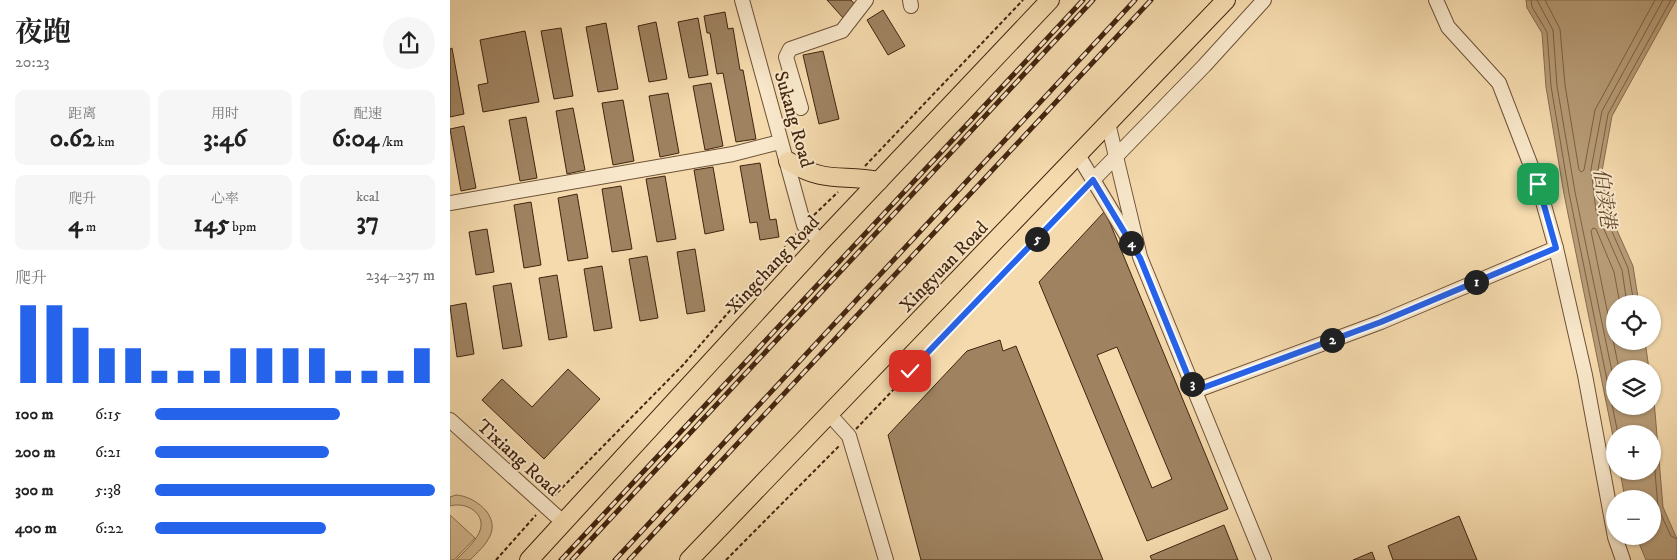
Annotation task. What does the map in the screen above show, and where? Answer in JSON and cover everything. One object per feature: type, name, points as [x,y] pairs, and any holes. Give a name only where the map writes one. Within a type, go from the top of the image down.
[{"type":"main road","name":"Xingchang Road","points":[[529,560],[821,242],[1050,0]]},
{"type":"main road","name":"Xingyuan Road","points":[[689,560],[1226,0]]},
{"type":"main road","points":[[788,161],[817,176],[833,179],[853,177],[879,181]]},
{"type":"street","name":"Sukang Road","points":[[742,0],[804,224],[821,242]]},
{"type":"street","points":[[801,108],[786,57],[790,49],[842,31],[866,0]]},
{"type":"street","points":[[1093,180],[1204,66],[1264,0]]},
{"type":"street","points":[[1436,0],[1448,27],[1499,84],[1538,184],[1556,248],[1585,375],[1614,537],[1623,560]]},
{"type":"street","points":[[1108,123],[1140,258],[1264,560]]},
{"type":"street","points":[[450,203],[733,154],[780,142]]},
{"type":"street","points":[[1078,155],[1140,258]]},
{"type":"street","points":[[1194,391],[1381,322],[1556,248]]},
{"type":"street","points":[[830,415],[849,436],[886,560]]},
{"type":"street","name":"Tixiang Road","points":[[450,420],[564,523]]},
{"type":"path","points":[[496,560],[545,506],[683,365],[804,224],[853,177],[1023,0]]},
{"type":"path","points":[[726,560],[849,436],[1093,180]]},
{"type":"shaded area","points":[[456,495],[470,499],[484,508],[491,521],[490,536],[470,560],[456,560],[477,537],[481,520],[469,507],[463,505],[450,506],[450,497]]},
{"type":"shaded area","points":[[450,515],[475,538],[454,560],[450,560]]},
{"type":"water","name":"伯渎港","points":[[1526,0],[1676,0],[1612,116],[1602,171],[1607,208],[1633,266],[1638,295],[1606,295],[1606,350],[1646,350],[1648,360],[1606,360],[1606,402],[1564,194],[1546,87],[1542,33],[1527,8]]},
{"type":"water","points":[[1609,415],[1655,415],[1656,425],[1611,425]]},
{"type":"water","points":[[1622,480],[1661,480],[1663,507],[1677,539],[1677,560],[1646,560],[1640,545],[1661,545],[1661,490],[1623,490]]},
{"type":"building","points":[[827,0],[851,0],[857,7],[844,19]]},
{"type":"building","points":[[883,10],[905,46],[888,55],[867,20]]},
{"type":"building","points":[[725,12],[728,29],[733,28],[740,70],[743,70],[756,139],[736,142],[723,73],[717,74],[710,33],[707,33],[704,16]]},
{"type":"building","points":[[698,18],[708,75],[689,78],[678,22]]},
{"type":"building","points":[[656,22],[667,79],[649,82],[638,26]]},
{"type":"building","points":[[606,23],[618,89],[598,92],[586,27]]},
{"type":"building","points":[[561,28],[573,96],[554,99],[541,31]]},
{"type":"building","points":[[525,31],[539,102],[483,112],[478,85],[488,83],[480,40]]},
{"type":"building","points":[[452,48],[464,114],[450,117],[450,49]]},
{"type":"building","points":[[823,51],[839,119],[819,124],[803,55]]},
{"type":"building","points":[[711,83],[723,146],[705,150],[693,86]]},
{"type":"building","points":[[668,93],[679,153],[660,157],[649,96]]},
{"type":"building","points":[[623,100],[634,161],[613,165],[602,103]]},
{"type":"building","points":[[573,108],[585,170],[567,174],[556,111]]},
{"type":"building","points":[[526,117],[537,178],[520,181],[509,120]]},
{"type":"building","points":[[464,126],[476,188],[461,191],[450,129]]},
{"type":"building","points":[[760,163],[770,220],[776,219],[779,237],[760,240],[757,222],[750,223],[740,166]]},
{"type":"building","points":[[713,167],[724,230],[705,234],[694,170]]},
{"type":"building","points":[[665,176],[676,239],[657,242],[646,179]]},
{"type":"building","points":[[621,186],[632,249],[612,252],[602,189]]},
{"type":"building","points":[[577,194],[588,258],[568,261],[558,198]]},
{"type":"building","points":[[531,202],[541,265],[524,268],[514,205]]},
{"type":"building","points":[[1105,211],[1228,509],[1147,541],[1039,282]],"holes":[[[1117,347],[1172,479],[1152,488],[1097,355]]]},
{"type":"building","points":[[487,229],[494,272],[476,275],[469,232]]},
{"type":"building","points":[[695,249],[705,311],[687,314],[677,252]]},
{"type":"building","points":[[647,256],[658,318],[640,321],[629,259]]},
{"type":"building","points":[[602,266],[612,328],[594,331],[584,269]]},
{"type":"building","points":[[557,275],[567,337],[549,340],[539,278]]},
{"type":"building","points":[[511,283],[522,346],[503,349],[493,286]]},
{"type":"building","points":[[466,303],[474,354],[457,357],[450,306]]},
{"type":"building","points":[[1000,340],[1003,351],[1016,346],[1103,560],[921,560],[888,435],[967,351]]},
{"type":"building","points":[[568,369],[600,399],[544,459],[482,400],[502,379],[532,407]]},
{"type":"building","points":[[1459,516],[1477,560],[1393,560],[1388,546]]},
{"type":"building","points":[[1224,525],[1238,560],[1152,560],[1150,556]]},
{"type":"building","points":[[1372,552],[1375,560],[1353,560]]},
{"type":"railway","points":[[561,560],[1083,0]]},
{"type":"railway","points":[[572,560],[1093,0]]},
{"type":"railway","points":[[615,560],[1135,0]]},
{"type":"railway","points":[[629,560],[1151,0]]},
{"type":"route","points":[[910,371],[1093,180],[1140,258],[1194,391],[1381,322],[1556,248],[1538,184]]}]
